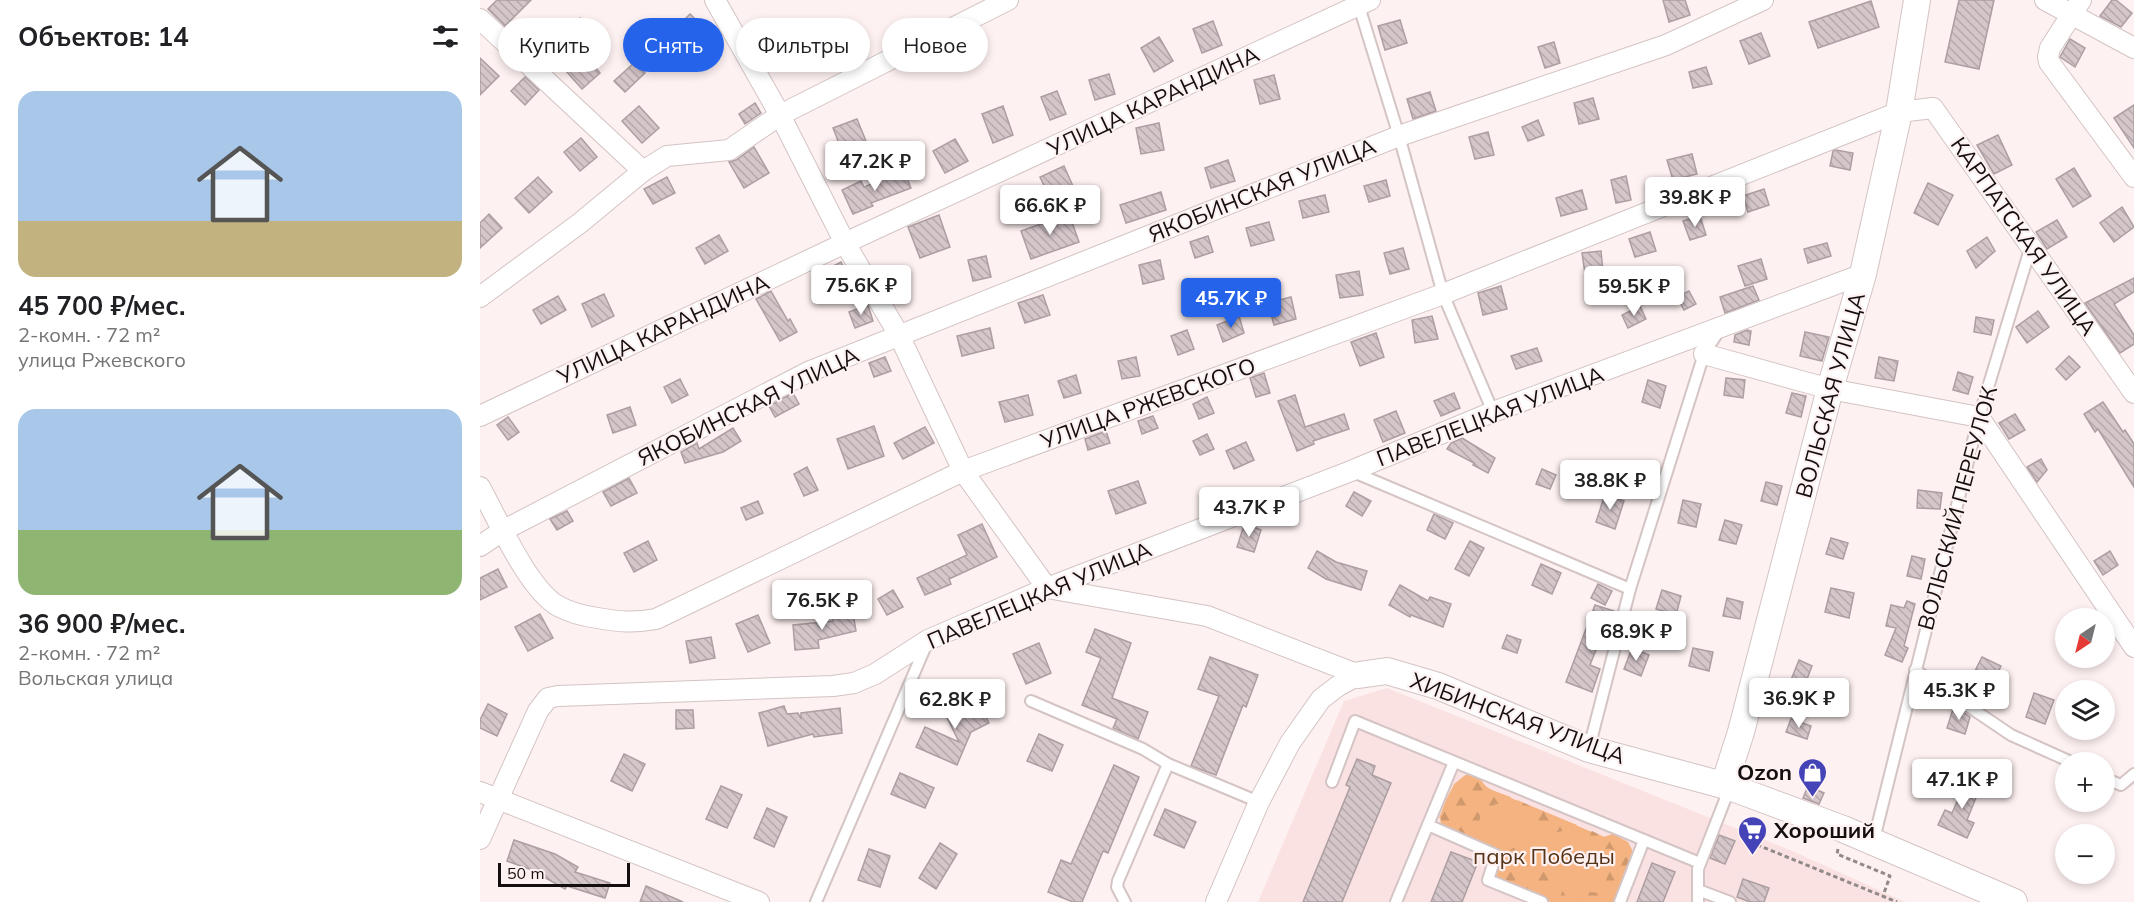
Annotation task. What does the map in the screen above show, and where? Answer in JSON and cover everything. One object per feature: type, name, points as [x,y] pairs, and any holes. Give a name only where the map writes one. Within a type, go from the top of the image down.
[{"type":"street","points":[[715,0],[780,115],[845,243],[899,335],[963,471],[1047,588]]},
{"type":"street","points":[[480,297],[580,223],[643,171],[667,156],[729,150],[780,115],[1008,0]]},
{"type":"street","name":"ЯКОБИНСКАЯ УЛИЦА","points":[[480,546],[504,530],[808,372],[1399,136],[1666,45],[1763,0]]},
{"type":"street","name":"ВОЛЬСКАЯ УЛИЦА","points":[[1727,786],[1830,389],[1863,274],[1899,112],[1917,0]]},
{"type":"street","points":[[2045,0],[2076,7],[2134,47]]},
{"type":"street","name":"УЛИЦА КАРАНДИНА","points":[[480,416],[1362,2]]},
{"type":"street","points":[[2076,7],[2048,52],[2049,62],[2134,177]]},
{"type":"street","points":[[480,19],[487,40],[643,171]]},
{"type":"street","name":"КАРПАТСКАЯ УЛИЦА","points":[[1899,112],[1933,108],[2032,245],[2134,393]]},
{"type":"street","name":"УЛИЦА РЖЕВСКОГО","points":[[480,487],[526,570],[545,596],[557,605],[589,616],[625,623],[656,619],[963,471],[1443,294],[1899,112]]},
{"type":"street","name":"ПАВЕЛЕЦКАЯ УЛИЦА","points":[[480,839],[538,711],[548,698],[854,683],[875,674],[928,640],[1047,588],[1351,471],[1493,412],[1863,274]]},
{"type":"street","points":[[1704,354],[1830,389],[1979,417],[2134,647]]},
{"type":"street","name":"ХИБИНСКАЯ УЛИЦА","points":[[1047,588],[1207,616],[1359,675],[1387,671],[1438,686],[1589,748],[1727,786],[1843,829],[2014,902]]},
{"type":"street","points":[[1216,902],[1258,802],[1290,743],[1321,699],[1338,686],[1359,675]]},
{"type":"street","points":[[480,792],[759,902]]},
{"type":"lane","points":[[1362,2],[1443,294],[1493,412]]},
{"type":"lane","name":"ВОЛЬСКИЙ ПЕРЕУЛОК","points":[[1873,843],[1979,417],[2032,245]]},
{"type":"lane","points":[[1589,748],[1630,589],[1704,354],[1721,327]]},
{"type":"lane","points":[[1351,471],[1630,589]]},
{"type":"lane","points":[[816,902],[928,640]]},
{"type":"lane","points":[[1915,670],[2011,735],[2055,755]]},
{"type":"lane","points":[[1031,701],[1143,749],[1168,764],[1258,802]]},
{"type":"lane","points":[[1332,782],[1355,721],[1700,863]]},
{"type":"lane","points":[[1396,902],[1454,762]]},
{"type":"lane","points":[[1125,902],[1117,887],[1118,881],[1168,764]]},
{"type":"lane","points":[[2115,783],[2121,785],[2134,774]]},
{"type":"lane","points":[[1727,786],[1698,869],[1698,896],[1730,902]]},
{"type":"lane","points":[[1428,825],[1496,855],[1488,880],[1542,902]]},
{"type":"lane","points":[[1620,902],[1644,840]]},
{"type":"path","points":[[1743,838],[1896,902]]},
{"type":"path","points":[[1837,854],[1890,876],[1883,896]]},
{"type":"shaded area","points":[[1387,688],[1795,852],[1905,902],[1258,902],[1344,701]]},
{"type":"green space","name":"парк Победы","points":[[1466,775],[1481,780],[1487,788],[1604,837],[1613,834],[1628,842],[1632,850],[1616,902],[1551,902],[1503,884],[1497,877],[1499,853],[1439,818],[1454,784]]},
{"type":"green space","points":[[1466,775],[1476,777],[1489,789],[1511,797],[1508,804],[1496,804],[1481,814],[1478,827],[1484,840],[1482,846],[1441,828],[1447,798],[1455,784]]},
{"type":"green space","points":[[1517,800],[1577,825],[1575,828],[1554,833],[1539,830],[1539,824],[1530,820],[1527,822],[1522,812],[1514,805]]},
{"type":"green space","points":[[1592,831],[1604,837],[1613,834],[1627,842],[1631,848],[1633,856],[1616,902],[1558,902],[1566,882],[1589,892],[1600,893],[1617,856],[1612,850],[1600,850],[1590,843],[1589,837]]},
{"type":"green space","points":[[1515,847],[1516,860],[1553,876],[1544,900],[1508,885],[1497,877],[1495,870],[1499,853]]},
{"type":"building","points":[[497,0],[531,0],[513,18],[498,19],[488,9]]},
{"type":"building","points":[[1663,0],[1685,0],[1690,15],[1669,22]]},
{"type":"building","points":[[1959,0],[1994,0],[1979,69],[1945,62]]},
{"type":"building","points":[[2112,0],[2116,0],[2132,13],[2121,27],[2100,16]]},
{"type":"building","points":[[1871,1],[1879,27],[1818,48],[1809,22]]},
{"type":"building","points":[[1400,20],[1407,43],[1385,50],[1378,26]]},
{"type":"building","points":[[1213,21],[1222,45],[1202,53],[1193,29]]},
{"type":"building","points":[[1761,33],[1770,56],[1749,64],[1740,41]]},
{"type":"building","points":[[1159,37],[1173,61],[1154,72],[1141,48]]},
{"type":"building","points":[[2070,39],[2085,48],[2075,67],[2060,57]]},
{"type":"building","points":[[1554,42],[1560,63],[1545,68],[1538,47]]},
{"type":"building","points":[[480,58],[499,76],[480,95]]},
{"type":"building","points":[[1706,67],[1712,84],[1693,88],[1689,72]]},
{"type":"building","points":[[567,72],[599,72],[600,73],[582,89]]},
{"type":"building","points":[[624,72],[645,73],[625,92],[614,81]]},
{"type":"building","points":[[1109,74],[1115,94],[1095,100],[1089,80]]},
{"type":"building","points":[[1274,75],[1280,99],[1260,104],[1254,80]]},
{"type":"building","points":[[525,77],[539,90],[525,105],[511,91]]},
{"type":"building","points":[[1057,91],[1066,114],[1050,120],[1041,97]]},
{"type":"building","points":[[1430,92],[1436,111],[1413,119],[1407,99]]},
{"type":"building","points":[[1593,98],[1599,119],[1579,124],[1574,103]]},
{"type":"building","points":[[755,103],[761,113],[745,124],[739,114]]},
{"type":"building","points":[[2134,105],[2134,148],[2114,118]]},
{"type":"building","points":[[639,106],[659,128],[642,143],[622,121]]},
{"type":"building","points":[[1003,106],[1013,135],[993,143],[982,114]]},
{"type":"building","points":[[857,119],[866,141],[842,151],[833,128]]},
{"type":"building","points":[[1538,120],[1544,135],[1528,141],[1522,127]]},
{"type":"building","points":[[1159,123],[1164,150],[1141,154],[1136,128]]},
{"type":"building","points":[[1488,132],[1494,155],[1475,159],[1469,137]]},
{"type":"building","points":[[1998,135],[2012,165],[1994,174],[1977,145]]},
{"type":"building","points":[[581,138],[597,157],[580,171],[564,152]]},
{"type":"building","points":[[955,139],[968,161],[945,173],[933,151]]},
{"type":"building","points":[[754,147],[769,173],[744,188],[729,162],[736,160]]},
{"type":"building","points":[[1833,151],[1853,153],[1850,170],[1830,166]]},
{"type":"building","points":[[1692,154],[1697,174],[1673,180],[1667,160]]},
{"type":"building","points":[[1228,160],[1235,181],[1211,188],[1205,168]]},
{"type":"building","points":[[1064,166],[1073,186],[1049,196],[1040,177]]},
{"type":"building","points":[[2074,168],[2091,196],[2073,207],[2056,179]]},
{"type":"building","points":[[904,171],[911,188],[871,203],[873,206],[853,214],[842,190],[861,181],[864,187]]},
{"type":"building","points":[[1626,176],[1631,200],[1616,203],[1611,180]]},
{"type":"building","points":[[538,177],[552,192],[529,213],[515,198]]},
{"type":"building","points":[[667,177],[675,193],[653,204],[644,189]]},
{"type":"building","points":[[1386,180],[1390,196],[1369,202],[1364,186]]},
{"type":"building","points":[[1928,183],[1953,195],[1938,225],[1914,213]]},
{"type":"building","points":[[1764,189],[1769,205],[1748,212],[1743,196]]},
{"type":"building","points":[[1582,190],[1587,209],[1561,216],[1556,198]]},
{"type":"building","points":[[1161,192],[1166,210],[1126,223],[1120,205]]},
{"type":"building","points":[[1325,195],[1329,212],[1303,218],[1299,201]]},
{"type":"building","points":[[2122,207],[2134,227],[2114,242],[2100,223]]},
{"type":"building","points":[[489,214],[502,228],[480,248],[480,223]]},
{"type":"building","points":[[1069,214],[1079,242],[1031,259],[1021,231]]},
{"type":"building","points":[[939,215],[950,247],[920,258],[908,227]]},
{"type":"building","points":[[1700,216],[1706,235],[1690,240],[1683,221]]},
{"type":"building","points":[[2057,220],[2067,237],[2047,249],[2036,232]]},
{"type":"building","points":[[1269,222],[1274,240],[1251,246],[1246,228]]},
{"type":"building","points":[[1650,232],[1656,251],[1635,257],[1629,239]]},
{"type":"building","points":[[719,235],[728,251],[705,264],[696,248]]},
{"type":"building","points":[[1208,236],[1213,252],[1195,258],[1190,242]]},
{"type":"building","points":[[1987,237],[1995,251],[1976,268],[1967,251]]},
{"type":"building","points":[[1827,243],[1831,256],[1808,263],[1804,249]]},
{"type":"building","points":[[1403,248],[1409,269],[1390,274],[1384,253]]},
{"type":"building","points":[[1601,251],[1603,272],[1585,274],[1582,253]]},
{"type":"building","points":[[986,256],[991,277],[973,281],[968,260]]},
{"type":"building","points":[[1761,259],[1767,279],[1745,286],[1738,266]]},
{"type":"building","points":[[1160,260],[1164,279],[1143,284],[1139,265]]},
{"type":"building","points":[[841,262],[849,278],[828,289],[820,273]]},
{"type":"building","points":[[1359,271],[1363,295],[1340,298],[1336,275]]},
{"type":"building","points":[[2134,278],[2134,292],[2114,304],[2134,335],[2134,344],[2120,353],[2085,303]]},
{"type":"building","points":[[1501,286],[1507,309],[1483,315],[1478,293]]},
{"type":"building","points":[[1753,286],[1759,300],[1725,313],[1720,297]]},
{"type":"building","points":[[771,291],[797,332],[780,341],[756,299]]},
{"type":"building","points":[[1689,291],[1696,304],[1684,310],[1677,297]]},
{"type":"building","points":[[604,294],[614,316],[592,327],[582,304]]},
{"type":"building","points":[[1043,295],[1050,315],[1025,323],[1018,303]]},
{"type":"building","points":[[558,296],[566,310],[541,324],[533,310]]},
{"type":"building","points":[[1291,297],[1296,319],[1274,325],[1268,303]]},
{"type":"building","points":[[868,305],[873,321],[855,328],[849,312]]},
{"type":"building","points":[[1640,306],[1646,319],[1628,328],[1622,315]]},
{"type":"building","points":[[2038,311],[2049,327],[2027,343],[2016,327]]},
{"type":"building","points":[[1239,316],[1244,333],[1223,342],[1217,325]]},
{"type":"building","points":[[1432,316],[1438,339],[1415,343],[1412,320]]},
{"type":"building","points":[[1976,317],[1994,320],[1991,335],[1974,332]]},
{"type":"building","points":[[990,328],[994,348],[962,356],[957,336]]},
{"type":"building","points":[[1187,330],[1194,349],[1178,355],[1171,336]]},
{"type":"building","points":[[1747,330],[1751,331],[1749,345],[1734,342],[1735,335]]},
{"type":"building","points":[[1805,332],[1829,337],[1822,361],[1800,356]]},
{"type":"building","points":[[1376,333],[1384,357],[1360,366],[1351,342]]},
{"type":"building","points":[[1537,348],[1542,361],[1516,369],[1511,356]]},
{"type":"building","points":[[2069,356],[2080,367],[2066,380],[2056,369]]},
{"type":"building","points":[[885,357],[891,371],[874,377],[869,363]]},
{"type":"building","points":[[1136,357],[1140,376],[1122,379],[1118,361]]},
{"type":"building","points":[[1879,357],[1898,361],[1894,381],[1875,378]]},
{"type":"building","points":[[1958,372],[1973,377],[1968,394],[1953,390]]},
{"type":"building","points":[[1264,373],[1270,393],[1256,397],[1250,378]]},
{"type":"building","points":[[1076,375],[1081,393],[1064,398],[1058,381]]},
{"type":"building","points":[[1726,378],[1745,380],[1743,398],[1724,395]]},
{"type":"building","points":[[680,379],[688,395],[672,403],[664,387]]},
{"type":"building","points":[[1648,380],[1666,386],[1660,408],[1642,402]]},
{"type":"building","points":[[793,393],[799,404],[775,417],[769,406]]},
{"type":"building","points":[[1454,393],[1460,408],[1441,416],[1434,401]]},
{"type":"building","points":[[1792,393],[1806,396],[1801,417],[1786,413]]},
{"type":"building","points":[[1028,395],[1033,415],[1005,422],[999,402]]},
{"type":"building","points":[[1295,395],[1305,427],[1344,414],[1349,429],[1313,441],[1314,444],[1297,451],[1278,401]]},
{"type":"building","points":[[1207,397],[1214,413],[1199,419],[1193,404]]},
{"type":"building","points":[[2103,402],[2134,444],[2134,487],[2098,429],[2095,432],[2084,414]]},
{"type":"building","points":[[630,407],[636,425],[613,433],[607,415]]},
{"type":"building","points":[[1396,411],[1405,433],[1383,442],[1374,420]]},
{"type":"building","points":[[2015,414],[2025,430],[2009,439],[1999,423]]},
{"type":"building","points":[[1153,416],[1158,428],[1142,434],[1138,421]]},
{"type":"building","points":[[508,417],[519,432],[508,440],[497,425]]},
{"type":"building","points":[[874,426],[884,456],[848,469],[837,439]]},
{"type":"building","points":[[925,427],[934,443],[903,459],[894,443]]},
{"type":"building","points":[[733,428],[741,441],[723,452],[685,463],[681,452],[697,443],[699,449]]},
{"type":"building","points":[[1106,431],[1110,443],[1088,450],[1085,439]]},
{"type":"building","points":[[1207,434],[1214,449],[1200,455],[1193,441]]},
{"type":"building","points":[[1462,438],[1495,458],[1488,473],[1447,449],[1451,443]]},
{"type":"building","points":[[1246,442],[1254,460],[1234,469],[1226,451]]},
{"type":"building","points":[[2041,459],[2047,470],[2037,482],[2027,467]]},
{"type":"building","points":[[807,467],[818,490],[804,496],[794,474]]},
{"type":"building","points":[[1542,469],[1556,475],[1550,489],[1536,484]]},
{"type":"building","points":[[629,478],[637,493],[611,506],[603,492]]},
{"type":"building","points":[[1138,481],[1146,503],[1116,514],[1108,491]]},
{"type":"building","points":[[1766,482],[1782,486],[1777,505],[1761,501]]},
{"type":"building","points":[[1918,490],[1942,493],[1940,509],[1917,508]]},
{"type":"building","points":[[1354,492],[1371,501],[1362,516],[1346,506]]},
{"type":"building","points":[[1605,494],[1624,501],[1615,529],[1596,522]]},
{"type":"building","points":[[1683,500],[1701,504],[1696,527],[1678,523]]},
{"type":"building","points":[[758,501],[763,513],[746,520],[741,508]]},
{"type":"building","points":[[567,511],[573,521],[557,530],[550,519]]},
{"type":"building","points":[[1434,514],[1453,523],[1445,539],[1427,530]]},
{"type":"building","points":[[1725,520],[1742,525],[1736,544],[1719,540]]},
{"type":"building","points":[[982,524],[997,557],[949,579],[951,584],[925,595],[917,578],[967,555],[958,535]]},
{"type":"building","points":[[1246,524],[1261,530],[1254,552],[1237,547]]},
{"type":"building","points":[[1831,538],[1848,543],[1843,559],[1826,554]]},
{"type":"building","points":[[648,541],[657,560],[634,572],[624,553]]},
{"type":"building","points":[[1470,541],[1484,548],[1469,576],[1455,569]]},
{"type":"building","points":[[1317,551],[1336,562],[1367,571],[1361,590],[1326,579],[1308,568]]},
{"type":"building","points":[[2110,551],[2118,565],[2103,575],[2094,561]]},
{"type":"building","points":[[1912,556],[1925,559],[1921,579],[1907,576]]},
{"type":"building","points":[[1541,564],[1561,573],[1552,594],[1532,585]]},
{"type":"building","points":[[498,569],[507,587],[480,600],[480,578]]},
{"type":"building","points":[[1598,584],[1612,591],[1605,605],[1591,598]]},
{"type":"building","points":[[1400,585],[1428,601],[1430,597],[1451,604],[1443,627],[1411,615],[1410,617],[1389,605]]},
{"type":"building","points":[[1831,588],[1854,593],[1849,618],[1825,612]]},
{"type":"building","points":[[893,590],[903,607],[887,615],[878,599]]},
{"type":"building","points":[[1662,590],[1681,596],[1676,615],[1656,609]]},
{"type":"building","points":[[1727,598],[1743,602],[1740,619],[1723,616]]},
{"type":"building","points":[[1907,601],[1915,604],[1904,646],[1908,648],[1902,662],[1885,655],[1896,628],[1886,626],[1891,605],[1904,608]]},
{"type":"building","points":[[1595,605],[1614,611],[1609,628],[1605,627],[1590,665],[1600,669],[1592,692],[1566,682]]},
{"type":"building","points":[[853,613],[856,631],[818,640],[819,648],[795,650],[793,625],[833,621],[832,618]]},
{"type":"building","points":[[540,614],[553,638],[528,651],[515,627]]},
{"type":"building","points":[[758,615],[770,643],[748,652],[736,624]]},
{"type":"building","points":[[1095,629],[1131,643],[1112,698],[1148,712],[1138,739],[1113,728],[1117,719],[1082,705],[1101,658],[1086,652]]},
{"type":"building","points":[[1507,635],[1521,640],[1517,653],[1502,648]]},
{"type":"building","points":[[711,637],[715,658],[690,663],[686,641]]},
{"type":"building","points":[[1039,643],[1051,673],[1026,684],[1013,654]]},
{"type":"building","points":[[1632,648],[1649,655],[1641,676],[1624,669]]},
{"type":"building","points":[[1693,648],[1713,652],[1709,671],[1689,666]]},
{"type":"building","points":[[1210,657],[1258,675],[1246,707],[1243,705],[1216,775],[1191,766],[1219,696],[1198,689]]},
{"type":"building","points":[[1982,657],[2001,666],[1994,680],[1975,671]]},
{"type":"building","points":[[1799,660],[1812,666],[1801,695],[1787,690]]},
{"type":"building","points":[[974,693],[989,723],[971,732],[957,765],[916,747],[925,727],[959,742],[943,709]]},
{"type":"building","points":[[2034,693],[2054,700],[2045,724],[2026,717]]},
{"type":"building","points":[[488,704],[507,714],[497,736],[480,728],[480,720]]},
{"type":"building","points":[[784,706],[787,714],[798,713],[801,719],[801,713],[840,708],[842,733],[814,737],[813,734],[768,746],[759,713]]},
{"type":"building","points":[[1954,706],[1970,717],[1965,734],[1947,728]]},
{"type":"building","points":[[676,710],[693,710],[694,728],[676,729]]},
{"type":"building","points":[[1791,719],[1811,726],[1807,739],[1786,732]]},
{"type":"building","points":[[1039,734],[1063,745],[1052,771],[1027,761]]},
{"type":"building","points":[[624,754],[645,764],[632,791],[611,781]]},
{"type":"building","points":[[1357,759],[1375,766],[1372,775],[1391,783],[1342,902],[1303,902],[1350,787],[1346,785]]},
{"type":"building","points":[[1919,763],[1933,767],[1928,786],[1914,781]]},
{"type":"building","points":[[1114,765],[1139,777],[1108,853],[1103,851],[1082,902],[1073,902],[1048,892],[1061,860],[1071,864]]},
{"type":"building","points":[[900,773],[934,788],[925,808],[891,794]]},
{"type":"building","points":[[1968,777],[1982,783],[1967,820],[1974,823],[1967,838],[1938,825],[1945,810],[1952,813]]},
{"type":"building","points":[[721,786],[742,795],[727,828],[706,819]]},
{"type":"building","points":[[1808,786],[1824,793],[1819,804],[1803,798]]},
{"type":"building","points":[[767,808],[787,817],[774,847],[754,838]]},
{"type":"building","points":[[1165,809],[1196,822],[1184,848],[1154,835]]},
{"type":"building","points":[[1719,835],[1735,841],[1725,864],[1710,858]]},
{"type":"building","points":[[514,840],[555,854],[578,867],[575,872],[610,883],[605,898],[567,886],[565,889],[542,876],[543,874],[507,861]]},
{"type":"building","points":[[940,843],[957,854],[936,889],[919,878]]},
{"type":"building","points":[[869,849],[890,856],[880,887],[858,880]]},
{"type":"building","points":[[1451,852],[1478,862],[1462,902],[1431,902]]},
{"type":"building","points":[[1652,863],[1675,872],[1663,902],[1637,902]]},
{"type":"building","points":[[1743,879],[1769,888],[1764,902],[1750,902],[1737,897]]},
{"type":"building","points":[[646,886],[683,902],[640,902]]},
{"type":"place","name":"Ozon","points":[[1813,798]]},
{"type":"place","name":"Хороший","points":[[1753,856]]}]
